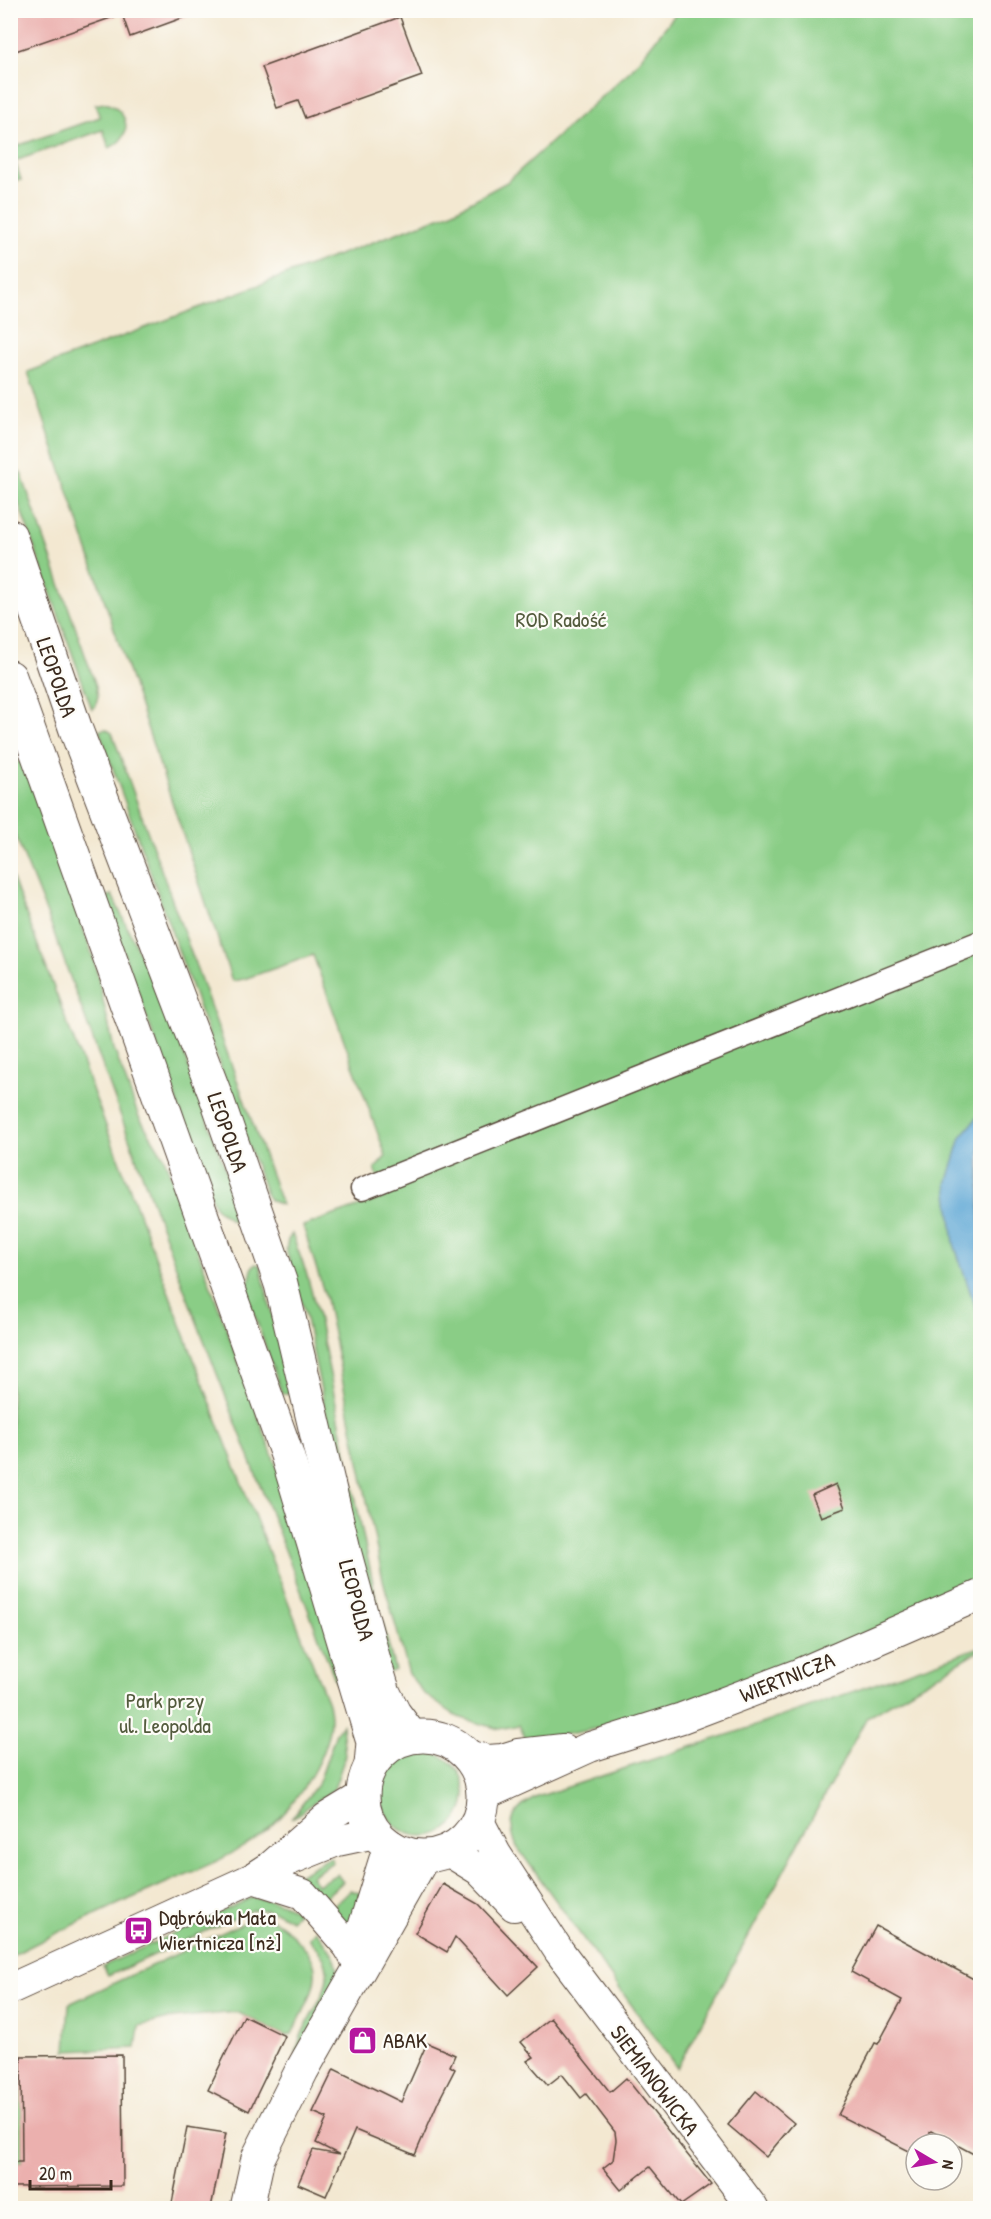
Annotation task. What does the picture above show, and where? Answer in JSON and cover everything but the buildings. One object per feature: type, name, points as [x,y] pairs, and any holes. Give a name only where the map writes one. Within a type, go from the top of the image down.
[{"type":"street","name":"LEOPOLDA","points":[[11,540],[17,579],[218,1102],[281,1284],[342,1543],[375,1664],[384,1694],[394,1713],[411,1736]]},
{"type":"street","name":"LEOPOLDA","points":[[14,693],[287,1455],[373,1742],[367,1780]]},
{"type":"street","points":[[362,1189],[981,942]]},
{"type":"street","points":[[214,1248],[262,1230]]},
{"type":"street","name":"WIERTNICZA","points":[[470,1756],[488,1760],[502,1759],[518,1754],[590,1746],[682,1718],[798,1674],[981,1596]]},
{"type":"street","points":[[433,1735],[453,1742],[470,1756],[480,1774],[482,1808],[471,1833],[461,1844],[436,1854],[405,1854],[382,1840],[366,1815],[367,1780],[377,1756],[399,1740],[411,1736],[433,1735]]},
{"type":"street","name":"WIERTNICZA","points":[[482,1808],[590,1746]]},
{"type":"street","points":[[262,1872],[367,1780]]},
{"type":"street","name":"SIEMIANOWICKA","points":[[482,1808],[496,1854],[559,1951],[753,2208]]},
{"type":"street","points":[[10,1989],[262,1872],[337,1842],[382,1840]]},
{"type":"street","points":[[347,1989],[382,1840]]},
{"type":"street","points":[[247,2208],[258,2158],[302,2070],[347,1989],[436,1854]]},
{"type":"street","name":"SIEMIANOWICKA","points":[[436,1854],[479,1870],[559,1951]]},
{"type":"street","points":[[262,1872],[303,1894],[348,1946],[355,1958]]},
{"type":"green space","name":"ROD Radość","points":[[678,11],[980,11],[980,1581],[889,1623],[672,1708],[589,1730],[527,1742],[519,1725],[499,1729],[458,1717],[424,1694],[409,1674],[383,1580],[326,1299],[303,1226],[386,1197],[375,1169],[386,1156],[313,955],[232,981],[28,372],[450,213],[507,182],[632,69]]},
{"type":"green space","points":[[104,103],[119,111],[126,124],[123,137],[117,143],[109,148],[103,130],[15,161],[21,180],[11,181],[11,148],[100,117],[95,105]]},
{"type":"green space","points":[[10,468],[21,473],[96,686],[98,696],[95,707],[92,709],[11,482]]},
{"type":"green space","points":[[106,729],[112,733],[282,1205],[271,1201],[266,1194],[99,730]]},
{"type":"green space","points":[[24,760],[94,960],[114,1049],[139,1117],[164,1157],[301,1534],[349,1688],[340,1692],[183,1286],[47,914],[11,825],[10,765]]},
{"type":"green space","name":"Park przy ul. Leopolda","points":[[11,874],[223,1436],[328,1703],[330,1720],[321,1757],[311,1776],[287,1810],[249,1844],[223,1858],[100,1912],[11,1956]]},
{"type":"green space","points":[[112,895],[174,1026],[243,1219],[240,1225],[215,1207],[104,898]]},
{"type":"green space","points":[[292,1234],[317,1311],[376,1598],[395,1670],[388,1673],[359,1571],[305,1314],[286,1250]]},
{"type":"green space","points":[[260,1265],[291,1392],[282,1394],[249,1299],[248,1285],[253,1266]]},
{"type":"green space","points":[[980,1647],[980,1650],[867,1717],[677,2068],[517,1847],[512,1823],[517,1811],[537,1797],[743,1730]]},
{"type":"green space","points":[[342,1724],[345,1757],[334,1789],[291,1819],[319,1782],[336,1733]]},
{"type":"green space","points":[[423,1752],[439,1755],[453,1764],[462,1778],[465,1794],[462,1810],[453,1824],[439,1833],[423,1836],[407,1833],[393,1824],[384,1810],[381,1794],[384,1778],[393,1764],[407,1755]]},
{"type":"green space","points":[[331,1857],[333,1862],[311,1876],[317,1885],[337,1874],[343,1882],[322,1899],[302,1885],[296,1876]]},
{"type":"green space","points":[[350,1890],[369,1896],[356,1932],[331,1909]]},
{"type":"green space","points":[[251,1898],[276,1902],[298,1913],[291,1920],[272,1911],[252,1910],[108,1976],[103,1966]]},
{"type":"green space","points":[[258,1916],[280,1924],[288,1931],[309,1954],[315,1968],[310,1997],[292,2034],[285,2036],[237,2012],[173,2018],[139,2026],[136,2048],[66,2051],[69,2004]]},
{"type":"green space","points":[[316,1930],[335,1959],[338,1979],[296,2058],[302,2033],[326,1985],[325,1961],[309,1938]]},
{"type":"green space","points":[[21,2056],[22,2162],[11,2162],[11,2060]]},
{"type":"water","points":[[980,1114],[980,1321],[954,1244],[947,1184],[961,1137]]},
{"type":"place","name":"Dąbrówka Mała Wiertnicza [nż]","points":[[138,1930]]},
{"type":"place","name":"ABAK","points":[[362,2040]]}]
